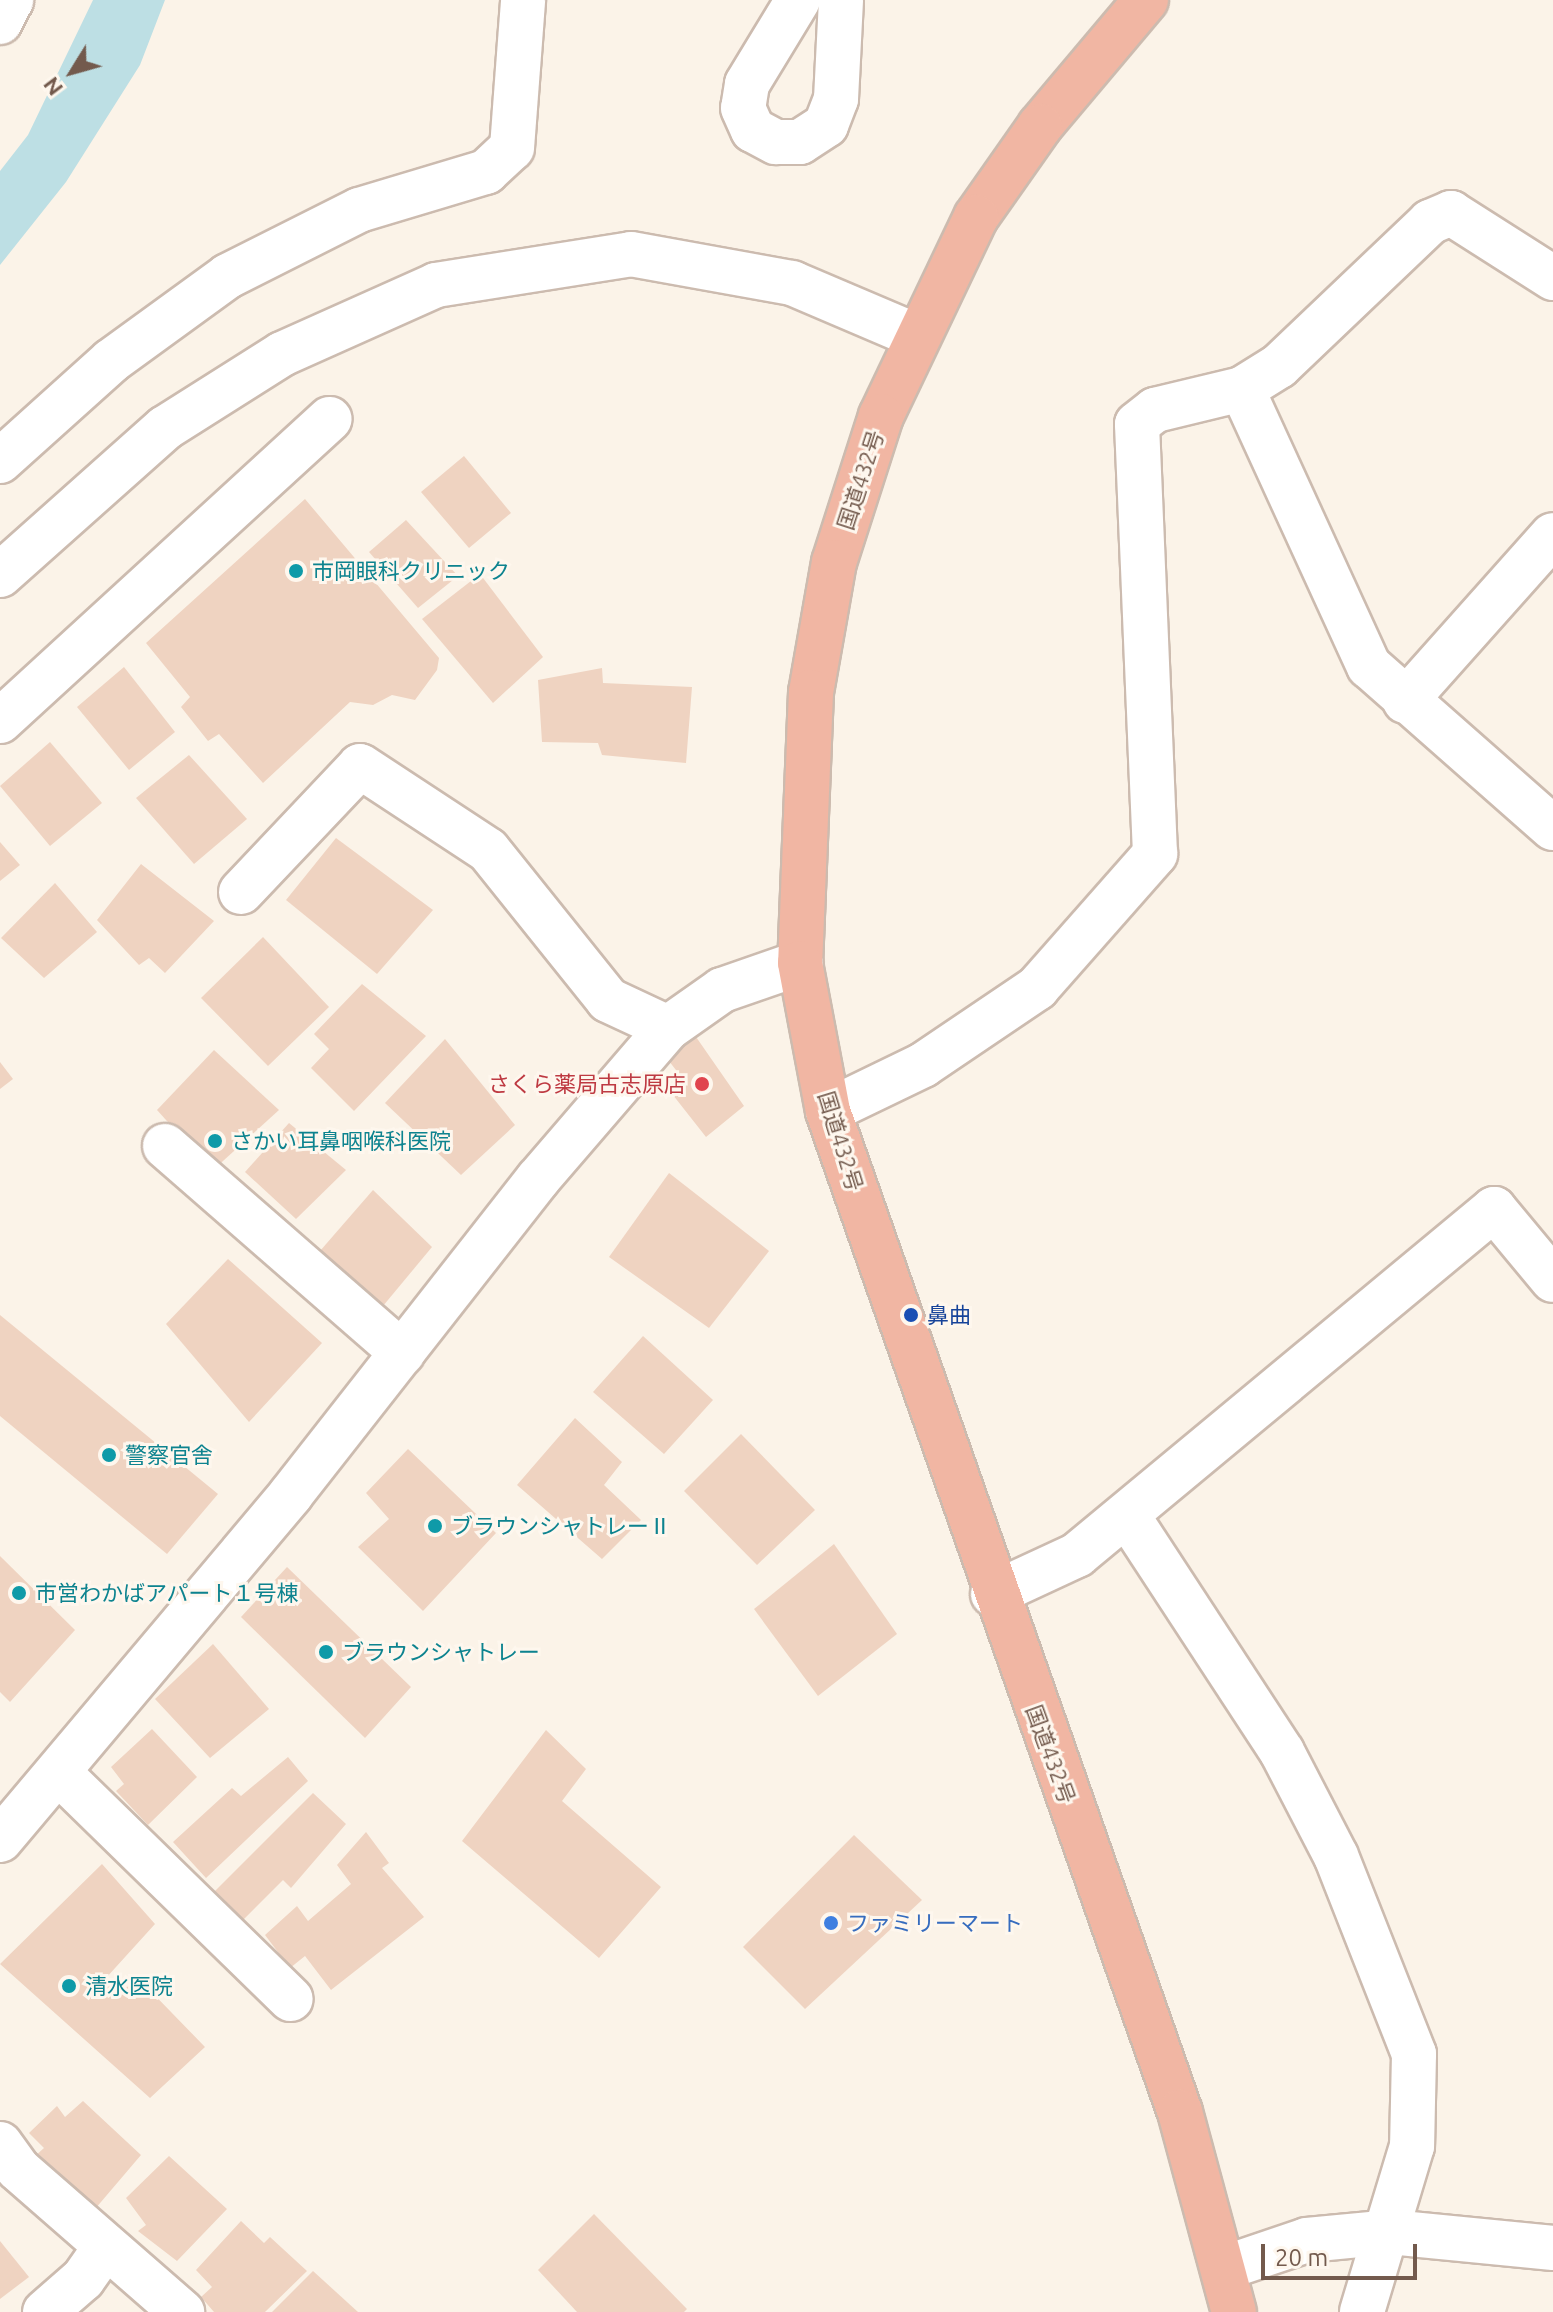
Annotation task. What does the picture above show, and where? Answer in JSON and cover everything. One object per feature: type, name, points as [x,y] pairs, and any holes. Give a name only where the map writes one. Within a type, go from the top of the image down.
[{"type":"highway","name":"国道432号","points":[[1146,0],[1040,126],[976,217],[916,336],[881,416],[834,562],[810,707],[800,963],[828,1111],[993,1594],[1180,2112],[1234,2312]]},
{"type":"street","points":[[0,22],[11,0]]},
{"type":"street","points":[[0,461],[111,361],[228,276],[359,210],[486,172],[512,148],[523,0]]},
{"type":"street","points":[[798,0],[745,96],[753,130],[776,142],[800,142],[826,125],[836,99],[841,0]]},
{"type":"street","points":[[828,1111],[923,1065],[1037,988],[1155,854],[1137,424],[1155,410],[1242,389],[1279,366],[1430,222],[1451,213],[1553,278]]},
{"type":"street","points":[[0,575],[165,428],[282,354],[436,285],[631,254],[792,283],[916,336]]},
{"type":"street","points":[[1242,389],[1369,666],[1405,701],[1553,828]]},
{"type":"street","points":[[0,721],[330,419]]},
{"type":"street","points":[[1405,701],[1553,535]]},
{"type":"street","points":[[241,892],[360,766],[488,850],[608,1000],[668,1028]]},
{"type":"street","points":[[0,1840],[402,1353],[538,1179],[668,1028],[722,990],[800,963]]},
{"type":"street","points":[[165,1146],[402,1353]]},
{"type":"street","points":[[993,1594],[1077,1555],[1494,1209],[1553,1280]]},
{"type":"street","points":[[1127,1515],[1282,1752],[1336,1856],[1414,2054],[1412,2146],[1390,2232],[1362,2312]]},
{"type":"street","points":[[58,1772],[291,1999]]},
{"type":"street","points":[[0,2144],[18,2169],[182,2312]]},
{"type":"street","points":[[1224,2268],[1307,2240],[1390,2232],[1553,2248]]},
{"type":"street","points":[[45,2312],[83,2279],[105,2247]]},
{"type":"water","points":[[93,0],[165,0],[140,65],[66,182],[0,265],[0,171],[28,135]]},
{"type":"building","points":[[464,456],[511,513],[469,548],[421,492]]},
{"type":"building","name":"市岡眼科クリニック","points":[[305,499],[439,658],[437,670],[415,700],[392,695],[373,705],[350,702],[263,783],[219,734],[208,741],[181,707],[190,697],[146,643]]},
{"type":"building","points":[[406,520],[458,576],[418,608],[369,552]]},
{"type":"building","points":[[480,574],[543,657],[493,703],[422,619]]},
{"type":"building","points":[[124,667],[175,732],[129,770],[77,707]]},
{"type":"building","points":[[602,668],[603,683],[692,687],[686,763],[602,755],[598,743],[542,742],[538,680]]},
{"type":"building","points":[[50,742],[102,803],[50,846],[0,786]]},
{"type":"building","points":[[189,755],[247,819],[194,864],[136,798]]},
{"type":"building","points":[[336,838],[433,910],[377,974],[286,900]]},
{"type":"building","points":[[0,842],[20,865],[0,881]]},
{"type":"building","points":[[141,864],[214,921],[165,973],[149,958],[139,965],[97,920]]},
{"type":"building","points":[[55,883],[97,932],[44,978],[1,938]]},
{"type":"building","points":[[263,937],[329,1007],[268,1066],[201,998]]},
{"type":"building","points":[[362,984],[426,1036],[354,1111],[311,1068],[329,1049],[314,1034]]},
{"type":"building","name":"さくら薬局古志原店","points":[[694,1034],[744,1106],[706,1137],[669,1090],[683,1079],[665,1056]]},
{"type":"building","points":[[445,1039],[515,1125],[461,1175],[385,1103]]},
{"type":"building","name":"さかい耳鼻咽喉科医院","points":[[214,1050],[279,1110],[212,1171],[157,1110]]},
{"type":"building","points":[[0,1062],[13,1079],[0,1089]]},
{"type":"building","points":[[289,1123],[346,1170],[296,1219],[245,1172]]},
{"type":"building","points":[[669,1173],[769,1251],[709,1328],[609,1257]]},
{"type":"building","points":[[373,1190],[432,1247],[383,1306],[320,1251]]},
{"type":"building","points":[[228,1259],[322,1343],[249,1422],[166,1324]]},
{"type":"building","name":"警察官舎","points":[[0,1315],[218,1494],[167,1554],[0,1416]]},
{"type":"building","points":[[643,1336],[713,1400],[664,1454],[593,1392]]},
{"type":"building","points":[[575,1418],[622,1462],[604,1485],[641,1520],[602,1559],[517,1485]]},
{"type":"building","points":[[741,1434],[815,1510],[757,1565],[684,1491]]},
{"type":"building","name":"ブラウンシャトレーⅡ","points":[[408,1449],[496,1533],[423,1611],[358,1547],[389,1519],[366,1493]]},
{"type":"building","points":[[834,1544],[897,1634],[818,1696],[754,1609]]},
{"type":"building","name":"市営わかばアパート１号棟","points":[[0,1556],[75,1630],[10,1702],[0,1692]]},
{"type":"building","name":"ブラウンシャトレー","points":[[287,1567],[411,1687],[365,1738],[241,1617]]},
{"type":"building","points":[[213,1644],[269,1709],[210,1758],[155,1699]]},
{"type":"building","points":[[152,1729],[197,1777],[148,1825],[116,1791],[124,1784],[111,1767]]},
{"type":"building","points":[[546,1730],[586,1769],[562,1801],[661,1887],[599,1958],[462,1841]]},
{"type":"building","points":[[288,1757],[308,1781],[206,1878],[173,1842],[232,1788],[241,1796]]},
{"type":"building","points":[[313,1793],[346,1824],[291,1888],[283,1880],[242,1921],[214,1892]]},
{"type":"building","points":[[366,1832],[389,1863],[382,1868],[424,1917],[331,1990],[305,1956],[290,1968],[265,1935],[297,1906],[308,1921],[351,1884],[337,1865]]},
{"type":"building","name":"ファミリーマート","points":[[854,1835],[922,1900],[805,2009],[743,1947]]},
{"type":"building","name":"清水医院","points":[[102,1864],[155,1924],[106,1978],[120,1993],[138,1978],[205,2047],[150,2098],[0,1964]]},
{"type":"building","points":[[83,2101],[141,2155],[95,2209],[34,2157],[44,2148],[29,2133],[57,2106],[65,2117]]},
{"type":"building","points":[[169,2156],[227,2209],[177,2261],[138,2231],[146,2225],[126,2198]]},
{"type":"building","points":[[594,2214],[687,2309],[684,2312],[577,2312],[538,2270]]},
{"type":"building","points":[[241,2221],[264,2243],[270,2237],[307,2271],[265,2312],[214,2312],[201,2297],[212,2287],[196,2270]]},
{"type":"building","points":[[0,2241],[29,2277],[0,2299]]},
{"type":"building","points":[[313,2271],[358,2312],[272,2312]]},
{"type":"place","name":"市岡眼科クリニック","points":[[296,571]]},
{"type":"place","name":"さくら薬局古志原店","points":[[702,1084]]},
{"type":"place","name":"さかい耳鼻咽喉科医院","points":[[215,1141]]},
{"type":"place","name":"鼻曲","points":[[911,1315]]},
{"type":"place","name":"警察官舎","points":[[109,1455]]},
{"type":"place","name":"ブラウンシャトレーⅡ","points":[[435,1526]]},
{"type":"place","name":"市営わかばアパート１号棟","points":[[19,1593]]},
{"type":"place","name":"ブラウンシャトレー","points":[[326,1652]]},
{"type":"place","name":"ファミリーマート","points":[[831,1923]]},
{"type":"place","name":"清水医院","points":[[69,1986]]}]
